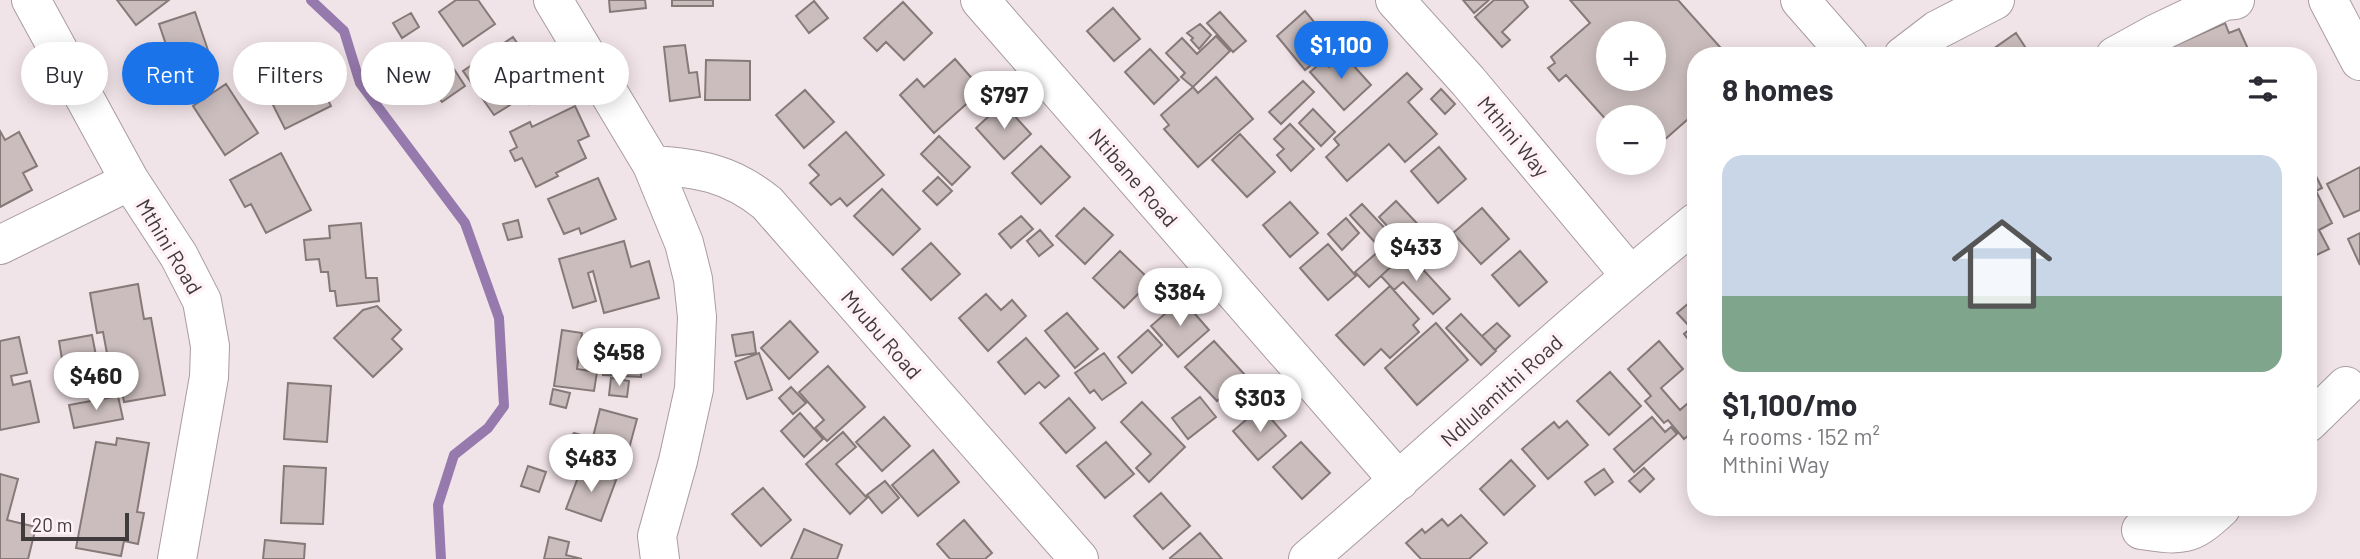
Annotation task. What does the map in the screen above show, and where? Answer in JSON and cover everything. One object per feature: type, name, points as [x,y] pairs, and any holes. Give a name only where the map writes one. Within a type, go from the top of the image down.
[{"type":"street","name":"Mthini Road","points":[[31,0],[130,181],[179,256],[202,301],[210,346],[209,377],[177,559]]},
{"type":"street","points":[[553,0],[652,165],[684,243],[693,279],[697,317],[694,389],[658,548]]},
{"type":"street","name":"Ntibane Road","points":[[980,0],[1399,481]]},
{"type":"street","name":"Mthini Way","points":[[1395,0],[1468,81],[1630,275]]},
{"type":"street","points":[[1801,0],[1841,47]]},
{"type":"street","points":[[1915,47],[1937,30],[1995,0]]},
{"type":"street","points":[[2131,47],[2224,1],[2235,0]]},
{"type":"street","points":[[2328,0],[2360,61]]},
{"type":"street","name":"Mvubu Road","points":[[652,165],[721,176],[739,183],[767,203],[1079,559]]},
{"type":"street","points":[[0,245],[130,181]]},
{"type":"street","name":"Ndlulamithi Road","points":[[1308,559],[1630,275],[1687,229]]},
{"type":"street","points":[[2317,414],[2346,387]]},
{"type":"street","points":[[2140,539],[2190,532],[2212,516]]},
{"type":"building","points":[[117,0],[169,0],[136,25]]},
{"type":"building","points":[[456,0],[478,0],[495,24],[463,46],[439,12]]},
{"type":"building","points":[[609,0],[645,0],[646,8],[610,12]]},
{"type":"building","points":[[672,0],[713,0],[713,6],[672,6]]},
{"type":"building","points":[[1463,0],[1489,0],[1474,13]]},
{"type":"building","points":[[1494,0],[1523,0],[1528,7],[1502,32],[1510,40],[1502,47],[1475,17]]},
{"type":"building","points":[[1570,0],[1678,0],[1720,47],[1687,47],[1687,120],[1666,138],[1666,105],[1596,105],[1596,109],[1566,75],[1559,81],[1548,68],[1555,63],[1551,57],[1590,23]]},
{"type":"building","points":[[814,1],[828,18],[809,33],[796,16]]},
{"type":"building","points":[[903,2],[932,33],[904,60],[886,42],[877,51],[864,38]]},
{"type":"building","points":[[1113,8],[1140,39],[1114,61],[1087,31]]},
{"type":"building","points":[[1305,11],[1334,46],[1305,70],[1277,36]]},
{"type":"building","points":[[195,12],[205,42],[165,42],[159,24]]},
{"type":"building","points":[[1220,12],[1246,41],[1233,52],[1207,23]]},
{"type":"building","points":[[411,13],[419,27],[402,38],[393,23]]},
{"type":"building","points":[[2225,23],[2229,33],[2239,29],[2247,47],[2171,47]]},
{"type":"building","points":[[1200,24],[1211,35],[1199,49],[1187,33]]},
{"type":"building","points":[[2016,33],[2025,47],[1996,47]]},
{"type":"building","points":[[1216,36],[1230,51],[1193,87],[1181,77],[1185,73],[1166,53],[1182,38],[1197,54]]},
{"type":"building","points":[[685,45],[689,73],[697,72],[700,97],[670,101],[664,47]]},
{"type":"building","points":[[1150,49],[1179,80],[1154,104],[1125,72]]},
{"type":"building","points":[[1344,55],[1371,85],[1344,110],[1310,72],[1323,61],[1329,67]]},
{"type":"building","points":[[955,59],[982,90],[934,133],[900,95],[917,79],[924,87]]},
{"type":"building","points":[[706,60],[750,61],[750,100],[705,100]]},
{"type":"building","points":[[469,67],[469,80],[463,71]]},
{"type":"building","points":[[455,71],[465,86],[455,93]]},
{"type":"building","points":[[1407,73],[1422,89],[1408,102],[1437,134],[1405,162],[1389,144],[1347,181],[1326,157],[1339,145],[1334,139]]},
{"type":"building","points":[[1216,77],[1253,119],[1198,167],[1164,129],[1169,125],[1161,115],[1193,87],[1198,93]]},
{"type":"building","points":[[1303,81],[1314,92],[1281,124],[1269,112]]},
{"type":"building","points":[[226,84],[233,95],[233,105],[240,105],[258,133],[225,155],[193,106],[219,105],[219,89]]},
{"type":"building","points":[[1441,89],[1455,104],[1445,114],[1431,99]]},
{"type":"building","points":[[805,90],[834,122],[804,148],[776,115]]},
{"type":"building","points":[[1003,103],[1031,134],[1004,159],[976,128]]},
{"type":"building","points":[[273,105],[330,105],[331,106],[285,129]]},
{"type":"building","points":[[487,105],[510,105],[494,115]]},
{"type":"building","points":[[575,106],[589,136],[578,141],[586,158],[536,187],[522,158],[515,161],[510,151],[517,147],[510,132],[530,122],[532,127]]},
{"type":"building","points":[[1313,109],[1335,132],[1321,146],[1299,123]]},
{"type":"building","points":[[1290,124],[1314,149],[1291,171],[1277,155],[1284,149],[1274,139]]},
{"type":"building","points":[[0,131],[5,140],[19,132],[37,166],[23,173],[32,190],[0,207]]},
{"type":"building","points":[[846,132],[884,175],[847,206],[840,198],[831,205],[810,183],[819,175],[809,165]]},
{"type":"building","points":[[1240,134],[1275,172],[1247,197],[1212,160]]},
{"type":"building","points":[[939,136],[970,167],[952,185],[921,154]]},
{"type":"building","points":[[1041,146],[1070,177],[1041,204],[1012,173]]},
{"type":"building","points":[[1439,147],[1466,179],[1438,203],[1411,171]]},
{"type":"building","points":[[281,153],[311,210],[266,233],[251,204],[245,207],[230,180]]},
{"type":"building","points":[[2360,167],[2360,210],[2344,217],[2327,184]]},
{"type":"building","points":[[938,177],[952,191],[937,205],[923,191]]},
{"type":"building","points":[[598,178],[616,219],[581,234],[579,228],[564,234],[548,199]]},
{"type":"building","points":[[2317,178],[2322,188],[2317,190]]},
{"type":"building","points":[[882,189],[920,229],[893,255],[854,216]]},
{"type":"building","points":[[2317,193],[2332,223],[2319,230],[2329,249],[2317,255]]},
{"type":"building","points":[[1396,201],[1427,234],[1409,250],[1379,217]]},
{"type":"building","points":[[1290,202],[1318,233],[1290,257],[1263,225]]},
{"type":"building","points":[[1362,204],[1407,252],[1369,287],[1355,272],[1381,249],[1350,215]]},
{"type":"building","points":[[1084,208],[1113,235],[1085,264],[1056,236]]},
{"type":"building","points":[[1482,208],[1509,239],[1481,264],[1453,233]]},
{"type":"building","points":[[1021,216],[1033,229],[1011,248],[999,234]]},
{"type":"building","points":[[1346,218],[1359,233],[1342,250],[1328,234]]},
{"type":"building","points":[[518,220],[522,237],[508,240],[503,224]]},
{"type":"building","points":[[361,223],[366,278],[377,278],[379,301],[337,306],[335,291],[330,291],[328,272],[321,272],[319,259],[306,260],[304,240],[330,238],[329,226]]},
{"type":"building","points":[[1040,230],[1053,245],[1039,256],[1027,241]]},
{"type":"building","points":[[2360,233],[2360,265],[2348,239]]},
{"type":"building","points":[[1425,237],[1440,253],[1425,267],[1410,252]]},
{"type":"building","points":[[624,241],[631,267],[649,261],[659,298],[604,313],[593,271],[588,273],[596,301],[573,308],[559,259]]},
{"type":"building","points":[[931,243],[960,274],[931,300],[902,269]]},
{"type":"building","points":[[1328,244],[1356,276],[1328,300],[1300,268]]},
{"type":"building","points":[[1120,251],[1151,281],[1124,308],[1093,278]]},
{"type":"building","points":[[1520,251],[1547,282],[1519,306],[1492,275]]},
{"type":"building","points":[[1407,252],[1450,299],[1433,314],[1403,282],[1394,290],[1381,276]]},
{"type":"building","points":[[138,284],[144,319],[151,318],[165,395],[124,402],[119,374],[111,375],[103,332],[97,333],[90,293]]},
{"type":"building","points":[[1390,286],[1419,319],[1413,325],[1419,332],[1390,358],[1381,349],[1364,365],[1336,335]]},
{"type":"building","points":[[986,294],[1001,310],[1012,300],[1026,316],[988,351],[959,318]]},
{"type":"building","points":[[1182,299],[1209,330],[1178,357],[1151,326]]},
{"type":"building","points":[[1687,305],[1687,324],[1677,313]]},
{"type":"building","points":[[377,306],[401,330],[392,339],[402,349],[373,377],[334,338],[363,310]]},
{"type":"building","points":[[1067,313],[1098,349],[1075,368],[1045,331]]},
{"type":"building","points":[[1461,314],[1496,351],[1481,365],[1446,328]]},
{"type":"building","points":[[790,321],[818,352],[789,379],[761,348]]},
{"type":"building","points":[[1436,323],[1468,360],[1417,405],[1385,368]]},
{"type":"building","points":[[1497,323],[1510,336],[1495,350],[1482,336]]},
{"type":"building","points":[[562,330],[582,333],[577,369],[597,372],[594,391],[554,386]]},
{"type":"building","points":[[1148,330],[1162,345],[1132,373],[1118,357]]},
{"type":"building","points":[[605,332],[643,334],[641,377],[603,375]]},
{"type":"building","points":[[753,332],[756,353],[736,356],[732,335]]},
{"type":"building","points":[[92,335],[99,371],[65,378],[59,341]]},
{"type":"building","points":[[19,337],[27,373],[11,376],[13,385],[30,381],[39,422],[0,430],[0,341]]},
{"type":"building","points":[[1026,338],[1059,376],[1045,388],[1039,382],[1025,394],[998,362]]},
{"type":"building","points":[[1214,341],[1245,375],[1217,401],[1185,367]]},
{"type":"building","points":[[1659,341],[1683,369],[1661,388],[1680,410],[1687,404],[1687,436],[1684,439],[1668,420],[1664,423],[1645,401],[1651,396],[1628,369]]},
{"type":"building","points":[[759,353],[772,390],[747,399],[735,362]]},
{"type":"building","points":[[1104,353],[1126,383],[1102,400],[1094,390],[1090,393],[1075,373]]},
{"type":"building","points":[[828,366],[865,407],[827,441],[815,428],[824,420],[799,392]]},
{"type":"building","points":[[1610,372],[1641,406],[1609,435],[1577,401]]},
{"type":"building","points":[[611,378],[629,381],[627,397],[609,395]]},
{"type":"building","points":[[288,383],[331,386],[327,442],[284,439]]},
{"type":"building","points":[[791,387],[806,403],[793,414],[779,398]]},
{"type":"building","points":[[553,389],[570,393],[566,408],[550,404]]},
{"type":"building","points":[[118,396],[123,419],[74,428],[69,405]]},
{"type":"building","points":[[1200,397],[1216,417],[1188,439],[1172,418]]},
{"type":"building","points":[[1069,398],[1095,428],[1066,453],[1040,423]]},
{"type":"building","points":[[1142,402],[1185,447],[1149,482],[1136,468],[1151,454],[1121,422]]},
{"type":"building","points":[[1261,407],[1286,436],[1258,460],[1233,431]]},
{"type":"building","points":[[600,409],[637,419],[624,467],[588,457]]},
{"type":"building","points":[[800,413],[823,439],[804,457],[781,431]]},
{"type":"building","points":[[884,417],[910,446],[882,471],[856,442]]},
{"type":"building","points":[[1652,417],[1665,432],[1671,427],[1677,434],[1634,472],[1614,449]]},
{"type":"building","points":[[1567,421],[1588,445],[1548,479],[1522,449],[1554,422],[1559,428]]},
{"type":"building","points":[[843,432],[856,447],[836,464],[867,498],[850,514],[806,464]]},
{"type":"building","points":[[574,433],[585,436],[589,445],[584,455],[574,457],[566,450],[566,440]]},
{"type":"building","points":[[117,438],[149,443],[137,512],[144,513],[138,544],[124,541],[121,556],[76,548],[96,442],[116,445]]},
{"type":"building","points":[[1106,442],[1134,474],[1105,498],[1077,466]]},
{"type":"building","points":[[1301,442],[1330,473],[1302,499],[1273,467]]},
{"type":"building","points":[[933,450],[959,482],[918,516],[892,485]]},
{"type":"building","points":[[1511,460],[1535,486],[1504,515],[1480,489]]},
{"type":"building","points":[[284,466],[326,468],[323,524],[281,523]]},
{"type":"building","points":[[528,466],[546,472],[539,492],[521,486]]},
{"type":"building","points":[[582,467],[616,480],[601,521],[566,509]]},
{"type":"building","points":[[1644,468],[1654,479],[1640,492],[1629,481]]},
{"type":"building","points":[[1604,469],[1613,482],[1595,495],[1585,482]]},
{"type":"building","points":[[0,474],[18,479],[7,520],[36,527],[28,559],[0,559]]},
{"type":"building","points":[[885,481],[899,498],[882,513],[867,495]]},
{"type":"building","points":[[763,488],[791,520],[761,546],[732,514]]},
{"type":"building","points":[[1161,493],[1190,526],[1163,549],[1134,516]]},
{"type":"building","points":[[1461,515],[1487,543],[1469,559],[1421,559],[1406,543],[1422,529],[1425,533],[1442,519],[1448,526]]},
{"type":"building","points":[[964,520],[992,553],[985,559],[950,559],[937,544]]},
{"type":"building","points":[[804,529],[842,545],[837,559],[791,559]]},
{"type":"building","points":[[1200,533],[1222,559],[1170,558]]},
{"type":"building","points":[[549,537],[569,542],[566,555],[582,559],[544,559]]},
{"type":"building","points":[[265,540],[305,544],[304,559],[263,559]]},
{"type":"waterway","points":[[311,0],[344,31],[360,83],[465,223],[499,318],[504,406],[488,428],[454,455],[438,505],[441,559]]}]
